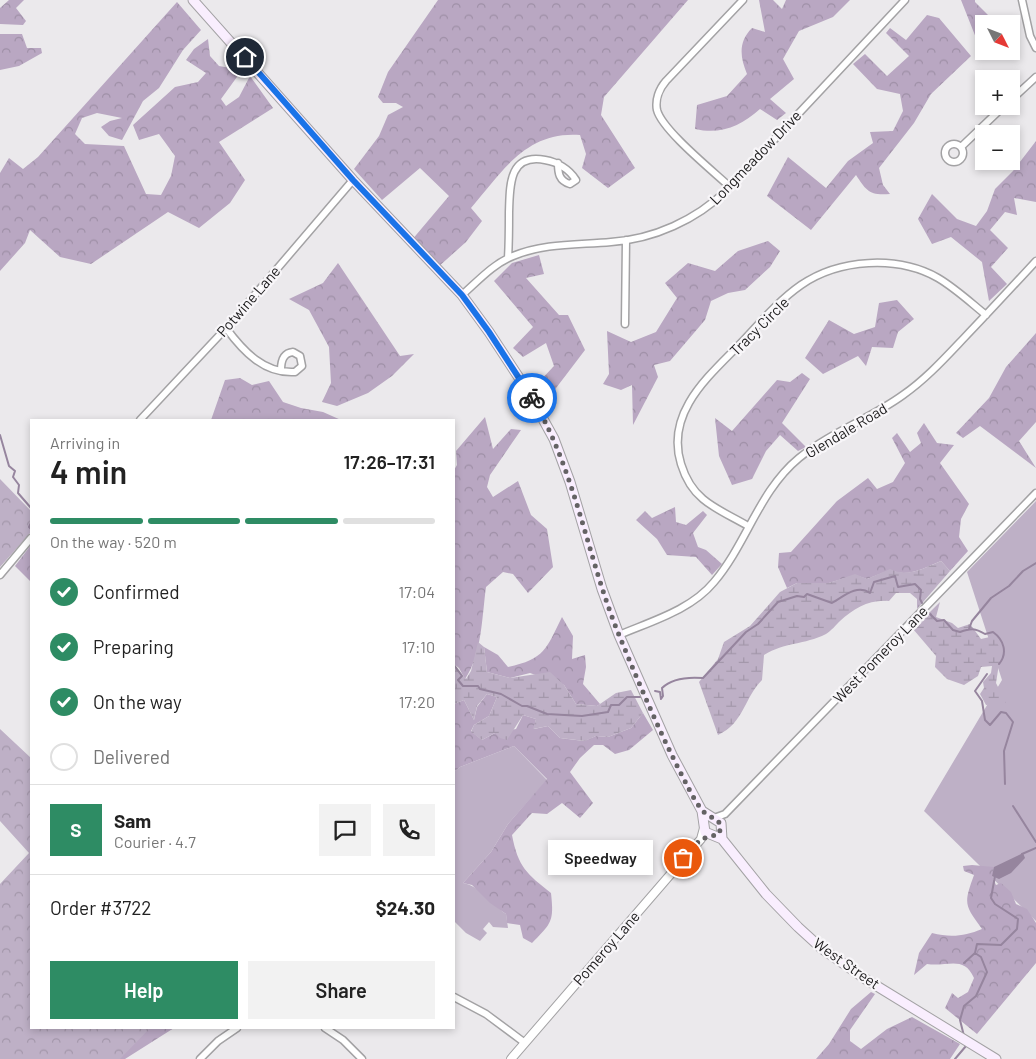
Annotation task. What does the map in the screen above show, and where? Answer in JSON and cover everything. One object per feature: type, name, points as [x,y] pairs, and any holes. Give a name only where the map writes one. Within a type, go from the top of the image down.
[{"type":"main road","points":[[193,0],[353,180],[462,295],[527,390],[554,439],[570,482],[602,589],[619,635],[672,754],[702,811],[708,837]]},
{"type":"main road","points":[[702,811],[714,818],[721,828],[722,839],[708,837]]},
{"type":"main road","points":[[704,826],[708,819],[714,818]]},
{"type":"main road","points":[[708,837],[718,834],[721,828]]},
{"type":"main road","name":"West Street","points":[[722,839],[766,894],[821,948],[867,980],[996,1059]]},
{"type":"street","points":[[730,187],[665,125],[658,112],[657,104],[659,93],[666,81],[742,0]]},
{"type":"street","name":"Longmeadow Drive","points":[[462,295],[508,258],[542,247],[626,240],[651,234],[678,224],[709,205],[730,187],[905,0]]},
{"type":"street","points":[[1022,0],[1030,36],[1036,48]]},
{"type":"street","points":[[1020,92],[1036,77]]},
{"type":"street","points":[[961,147],[995,115]]},
{"type":"street","points":[[508,258],[510,188],[513,172],[522,162],[531,159],[558,163]]},
{"type":"street","name":"Potwine Lane","points":[[141,419],[226,328],[353,180]]},
{"type":"street","points":[[625,324],[626,240]]},
{"type":"street","name":"Glendale Road","points":[[619,635],[679,609],[703,593],[727,566],[748,526],[774,484],[798,458],[823,440],[904,394],[933,370],[1036,261]]},
{"type":"street","name":"Tracy Circle","points":[[748,526],[708,503],[691,486],[679,459],[678,430],[686,407],[700,386],[779,303],[800,286],[818,275],[847,266],[881,263],[911,268],[936,277],[956,290],[986,315]]},
{"type":"street","points":[[226,328],[253,359],[280,370]]},
{"type":"street","name":"West Pomeroy Lane","points":[[714,818],[725,814],[1036,493]]},
{"type":"street","points":[[0,575],[30,539]]},
{"type":"street","name":"West Pomeroy Lane","points":[[721,828],[725,814]]},
{"type":"street","name":"Pomeroy Lane","points":[[511,1059],[708,837]]},
{"type":"street","points":[[455,998],[486,1014],[525,1043]]},
{"type":"street","points":[[200,1059],[218,1041],[236,1029]]},
{"type":"street","points":[[326,1029],[343,1040],[362,1059]]},
{"type":"green space","points":[[9,0],[24,0],[16,8],[26,21],[23,25],[0,24],[0,8]]},
{"type":"green space","points":[[438,0],[688,0],[604,97],[601,115],[635,168],[608,188],[582,168],[586,154],[580,135],[561,135],[530,147],[505,168],[471,208],[482,221],[466,242],[437,268],[411,241],[449,196],[420,168],[382,200],[354,169],[379,136],[388,115],[403,107],[396,103],[383,103],[378,97],[388,72]]},
{"type":"green space","points":[[759,0],[773,0],[782,9],[786,0],[850,0],[833,17],[799,31],[783,59],[794,79],[770,99],[786,113],[777,120],[760,109],[730,128],[713,131],[695,129],[697,105],[727,96],[747,74],[742,56],[744,39],[752,28],[765,32]]},
{"type":"green space","points":[[961,0],[975,0],[988,15],[975,15],[975,35]]},
{"type":"green space","points":[[177,2],[201,30],[183,50],[159,88],[143,101],[122,140],[109,136],[101,127],[110,121],[122,118],[97,113],[82,118],[75,134],[85,144],[124,146],[146,194],[161,195],[171,176],[175,156],[159,134],[139,140],[133,125],[175,87],[198,82],[206,73],[186,60],[194,49],[208,39],[210,56],[219,66],[242,70],[221,99],[226,106],[239,97],[250,76],[273,108],[219,142],[245,180],[230,203],[199,228],[168,212],[91,264],[60,257],[30,230],[25,243],[0,271],[0,173],[9,158],[23,169],[38,157]]},
{"type":"green space","points":[[927,15],[939,18],[971,56],[931,94],[914,123],[879,168],[883,185],[890,194],[877,194],[869,191],[856,175],[811,230],[767,196],[788,157],[826,188],[848,161],[873,143],[870,132],[893,131],[903,111],[900,94],[877,89],[853,64],[865,54],[887,76],[909,56],[886,33],[890,28],[906,40]]},
{"type":"green space","points":[[0,34],[22,34],[27,48],[41,48],[42,53],[19,66],[0,70]]},
{"type":"green space","points":[[1036,141],[1036,202],[1014,198],[1017,215],[1005,212],[990,230],[1008,248],[991,267],[1007,284],[989,301],[982,262],[951,237],[932,244],[918,219],[932,194],[957,219],[976,226],[987,211],[995,189],[1014,170],[1020,170],[1020,162]]},
{"type":"green space","points":[[768,241],[780,251],[770,267],[745,290],[728,293],[711,301],[705,320],[670,361],[654,365],[658,377],[633,425],[632,385],[621,390],[603,384],[609,374],[607,331],[631,342],[656,332],[677,298],[665,283],[688,263],[715,271],[738,251]]},
{"type":"green space","points":[[539,255],[544,274],[526,278],[559,315],[568,315],[585,350],[550,396],[537,384],[554,366],[546,343],[523,357],[513,348],[533,327],[494,281],[512,263]]},
{"type":"green space","points":[[338,263],[400,356],[414,354],[392,376],[368,393],[337,406],[322,402],[331,383],[329,347],[309,310],[289,299],[323,283]]},
{"type":"green space","points":[[897,300],[914,319],[898,332],[893,348],[872,347],[866,366],[858,356],[823,374],[805,358],[829,320],[854,334],[875,327],[879,303]]},
{"type":"green space","points":[[1036,333],[1036,422],[1019,441],[1036,468],[980,426],[963,438],[956,433],[989,398],[1006,367]]},
{"type":"green space","points":[[802,373],[810,379],[782,423],[806,447],[798,451],[780,435],[766,451],[752,479],[732,485],[719,456],[715,418],[732,431],[777,380],[790,382]]},
{"type":"green space","points":[[240,378],[252,385],[269,381],[283,402],[323,412],[339,419],[211,419],[225,380]]},
{"type":"green space","points":[[485,417],[493,449],[511,429],[521,430],[490,475],[487,487],[493,497],[518,481],[531,515],[547,529],[553,567],[528,593],[513,574],[503,572],[486,587],[478,647],[471,669],[465,679],[455,665],[456,451]]},
{"type":"green space","points":[[924,423],[937,443],[954,445],[940,463],[969,504],[961,519],[959,537],[968,551],[950,571],[941,561],[910,573],[890,570],[867,579],[855,575],[829,583],[797,583],[787,588],[778,567],[779,553],[791,552],[837,501],[868,478],[877,489],[893,482],[905,463],[892,438],[897,433],[910,452],[921,443],[917,433]]},
{"type":"green space","points":[[0,479],[30,510],[30,533],[0,567]]},
{"type":"green space","points":[[1036,501],[1036,921],[924,811],[1002,680],[967,572]]},
{"type":"green space","points":[[675,507],[676,522],[686,525],[703,511],[707,515],[693,533],[698,547],[706,550],[722,564],[712,575],[696,557],[667,555],[657,539],[636,520],[645,511],[652,518]]},
{"type":"green space","points":[[30,546],[30,581],[15,566]]},
{"type":"green space","points":[[941,561],[950,571],[917,609],[917,599],[910,593],[896,593],[889,601],[875,601],[857,608],[845,616],[832,630],[818,638],[779,648],[764,655],[762,680],[751,694],[739,717],[727,730],[718,735],[699,682],[718,659],[724,642],[750,626],[780,592],[797,583],[829,583],[855,574],[867,579],[890,569],[903,573],[910,572]]},
{"type":"green space","points":[[940,602],[936,617],[952,623],[958,628],[970,624],[981,639],[994,636],[1001,651],[996,683],[1006,703],[986,705],[980,694],[984,688],[983,682],[991,673],[992,666],[981,667],[978,676],[964,685],[947,679],[935,667],[936,656],[913,629]]},
{"type":"green space","points":[[562,617],[573,636],[572,659],[585,655],[586,667],[583,684],[600,704],[597,706],[576,704],[564,685],[530,673],[510,678],[487,672],[484,647],[498,655],[508,667],[520,664],[543,651]]},
{"type":"green space","points":[[478,642],[484,647],[487,672],[510,678],[550,672],[564,685],[576,704],[597,706],[616,693],[631,690],[643,713],[631,728],[608,737],[596,736],[585,741],[560,738],[548,726],[533,729],[536,719],[523,715],[507,740],[500,738],[495,733],[482,740],[471,732],[474,725],[489,716],[497,697],[487,694],[477,706],[474,720],[464,700],[455,704],[455,665],[466,679],[471,671]]},
{"type":"green space","points":[[487,694],[497,697],[489,716],[474,725],[471,731],[482,740],[495,733],[516,729],[523,715],[536,719],[534,729],[548,726],[560,738],[584,741],[596,736],[608,737],[631,728],[643,713],[653,730],[629,750],[615,754],[603,745],[594,745],[580,758],[570,772],[593,803],[580,818],[562,803],[547,814],[532,813],[512,835],[517,855],[525,869],[551,893],[552,916],[548,926],[532,943],[523,938],[520,925],[507,923],[506,914],[490,903],[472,885],[463,883],[491,852],[508,824],[547,779],[514,746],[460,767],[455,771],[455,704],[464,700],[474,720],[477,707]]},
{"type":"green space","points":[[0,729],[30,757],[30,1029],[149,1029],[120,1059],[0,1059],[0,884],[29,853],[0,821]]},
{"type":"green space","points":[[514,746],[547,780],[508,824],[491,852],[463,883],[481,892],[506,914],[508,928],[493,927],[489,922],[483,929],[487,933],[480,941],[466,933],[455,922],[455,771],[460,767]]},
{"type":"green space","points":[[963,866],[994,867],[992,876],[996,885],[1001,883],[1011,892],[1016,904],[1027,909],[1036,923],[1036,963],[977,1034],[945,1008],[952,993],[958,998],[968,992],[974,978],[970,971],[960,964],[927,964],[914,975],[919,953],[932,933],[958,936],[982,929],[967,904],[968,893],[974,875],[964,871]]},
{"type":"green space","points":[[871,992],[875,994],[850,1030],[850,1041],[861,1049],[887,1029],[912,1017],[960,1044],[950,1059],[816,1059],[829,1044],[851,1009]]},
{"type":"green space","points":[[86,1029],[172,1029],[125,1059],[79,1059]]},
{"type":"shaded area","points":[[1023,853],[1025,858],[1011,873],[999,879],[992,876],[994,867]]},
{"type":"waterway","points":[[0,435],[9,466],[15,471],[13,477],[19,485],[18,493],[30,507]]},
{"type":"waterway","points":[[969,629],[972,621],[991,598],[1009,586],[1023,571],[1036,563]]},
{"type":"waterway","points":[[655,691],[660,692],[661,699],[663,696],[662,688],[671,682],[687,678],[703,678],[746,632],[758,624],[778,602],[797,596],[804,597],[807,594],[832,603],[855,590],[870,593],[874,582],[895,576],[898,587],[915,584],[921,590],[920,599],[922,603]]},
{"type":"waterway","points":[[929,613],[937,621],[944,620],[953,630],[960,632],[973,629],[985,634],[993,632],[1000,639],[1004,647],[1002,660],[999,664]]},
{"type":"waterway","points":[[455,666],[462,676],[458,680],[463,686],[478,686],[480,689],[501,694],[522,706],[527,706],[547,714],[582,716],[608,712],[611,705],[619,705],[627,697],[642,697]]},
{"type":"waterway","points":[[987,674],[975,691],[982,701],[985,720],[990,725],[1001,712],[1006,713],[1013,722],[1004,751],[1005,784]]},
{"type":"waterway","points":[[1013,806],[1036,842]]},
{"type":"waterway","points":[[1022,854],[1036,848]]},
{"type":"waterway","points":[[964,1036],[960,1020],[964,1006],[976,996],[987,972],[981,957],[975,953],[977,944],[1001,945],[1017,929],[1018,919],[995,904],[991,898],[995,876]]},
{"type":"waterway","points":[[964,963],[975,953]]},
{"type":"waterway","points":[[955,1059],[966,1046],[965,1043]]},
{"type":"way so far","points":[[532,398],[554,439],[570,482],[602,589],[619,635],[688,788],[702,811],[719,821],[721,826],[719,834],[706,836],[701,839],[683,858]]},
{"type":"place","name":"Speedway","points":[[683,858]]},
{"type":"route","points":[[245,57],[353,180],[462,295],[489,332],[532,398]]}]
